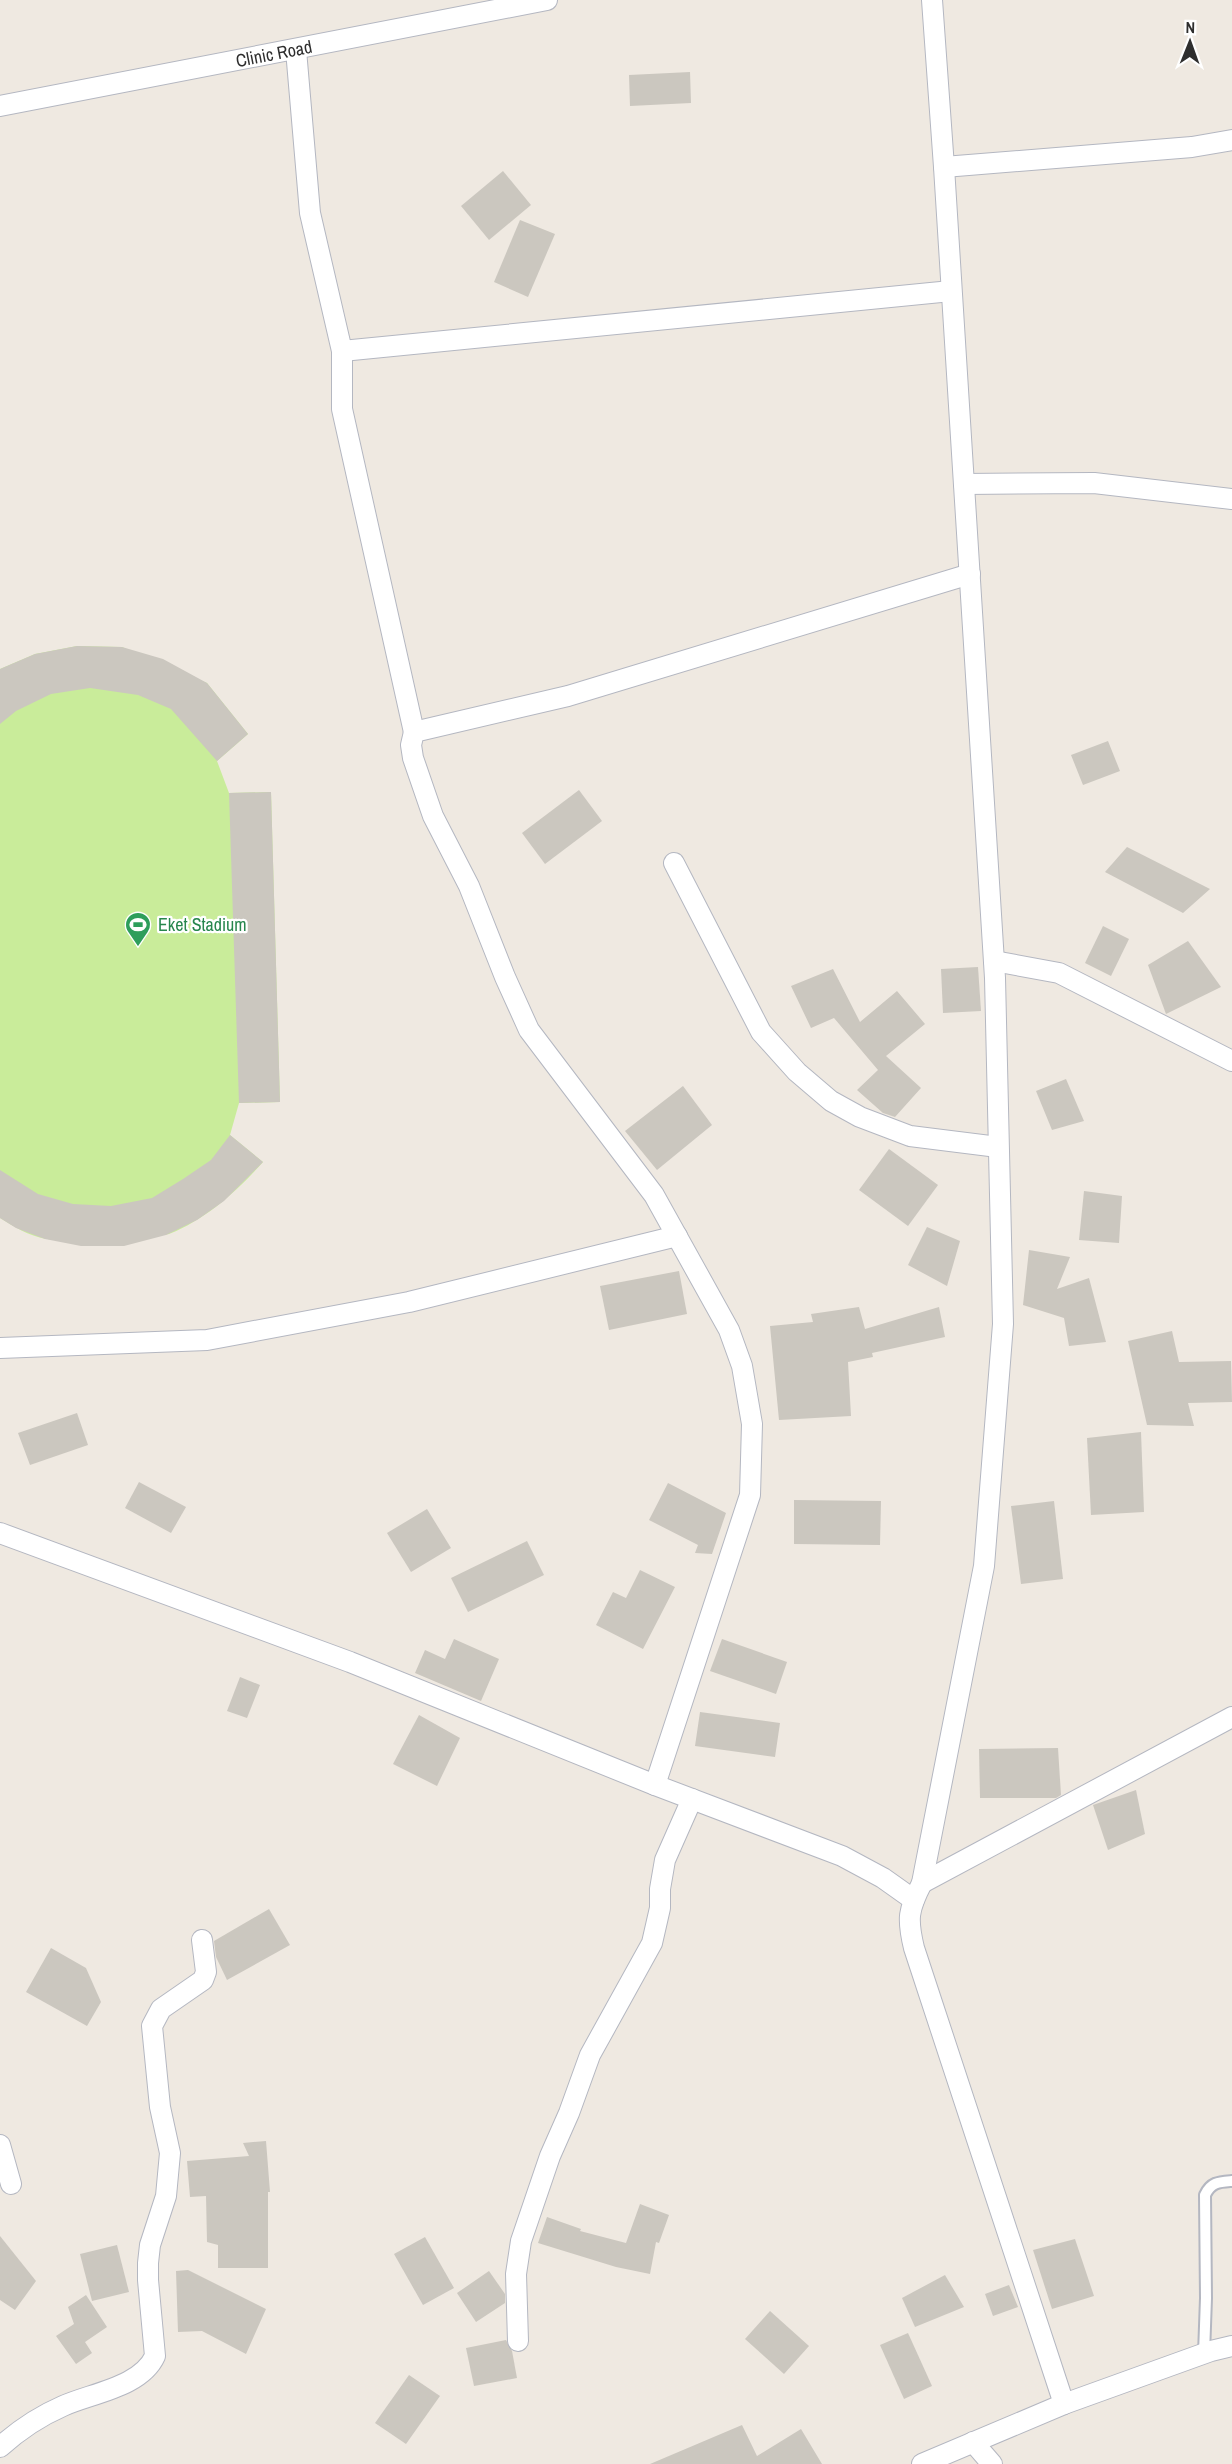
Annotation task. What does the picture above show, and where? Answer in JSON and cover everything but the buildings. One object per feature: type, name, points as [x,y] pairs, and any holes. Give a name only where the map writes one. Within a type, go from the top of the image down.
[{"type":"street","name":"Clinic Road","points":[[0,106],[547,0]]},
{"type":"street","points":[[932,0],[994,961],[1002,1324],[984,1566],[918,1892],[908,1924],[1064,2404]]},
{"type":"street","points":[[296,50],[310,213],[342,351],[342,409],[414,732],[411,745],[412,758],[433,816],[469,886],[505,977],[530,1030],[654,1195],[729,1330],[742,1366],[752,1424],[750,1495],[655,1785]]},
{"type":"street","points":[[944,167],[1192,147],[1232,140]]},
{"type":"street","points":[[342,351],[951,291]]},
{"type":"street","points":[[964,484],[1094,483],[1230,493]]},
{"type":"street","points":[[414,732],[568,696],[970,574]]},
{"type":"street","points":[[674,863],[761,1032],[797,1072],[831,1101],[860,1117],[910,1136],[998,1147]]},
{"type":"street","points":[[994,961],[1059,973],[1232,1061]]},
{"type":"street","points":[[0,1348],[207,1340],[409,1302],[677,1236]]},
{"type":"street","points":[[0,1533],[350,1662],[655,1785],[842,1856],[883,1878],[918,1892]]},
{"type":"street","points":[[918,1892],[1232,1717]]},
{"type":"street","points":[[518,2341],[516,2274],[521,2241],[550,2156],[569,2113],[590,2055],[652,1943],[660,1908],[660,1888],[665,1860],[692,1799]]},
{"type":"street","points":[[0,2447],[43,2416],[135,2377],[150,2367],[155,2356],[148,2263],[150,2245],[166,2196],[170,2153],[160,2107],[152,2026],[161,2009],[203,1980],[206,1972],[202,1940]]},
{"type":"street","points":[[0,2145],[11,2184]]},
{"type":"street","points":[[922,2464],[1064,2404],[1232,2346]]},
{"type":"street","points":[[973,2442],[992,2464]]},
{"type":"lane","points":[[1204,2354],[1205,2195],[1209,2186],[1218,2182],[1232,2181]]},
{"type":"green space","name":"Eket Stadium","points":[[77,646],[122,647],[207,683],[248,734],[217,761],[229,793],[271,792],[280,1102],[239,1103],[230,1135],[263,1162],[220,1204],[196,1221],[169,1234],[46,1239],[27,1233],[0,1218],[0,669],[35,654]]},
{"type":"place","name":"Eket Stadium","points":[[138,948]]}]
